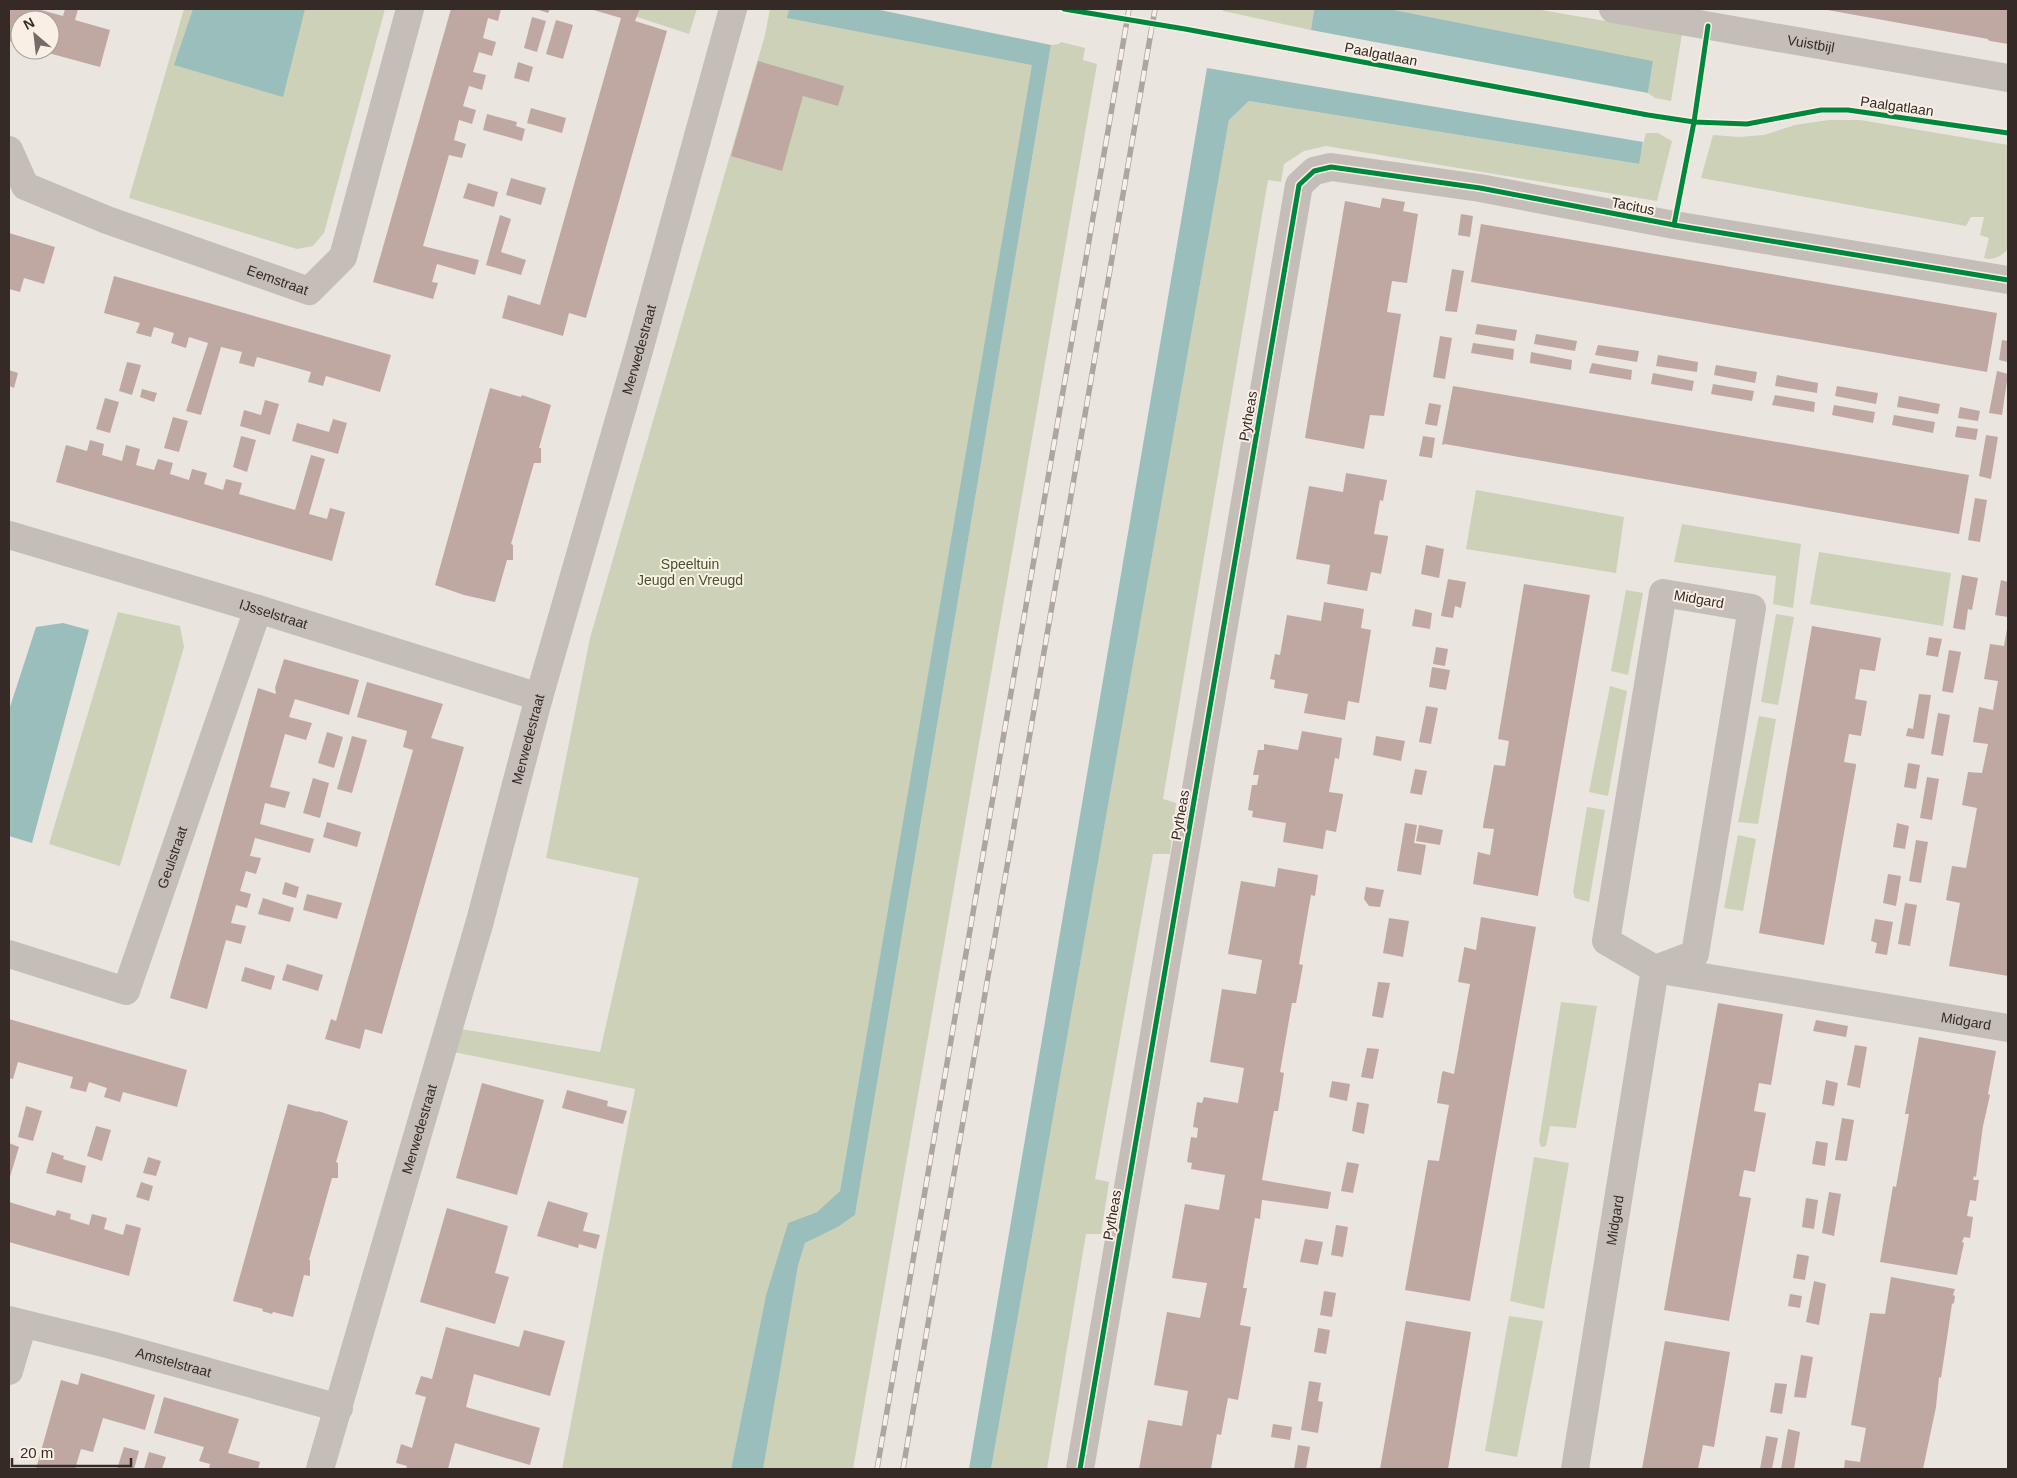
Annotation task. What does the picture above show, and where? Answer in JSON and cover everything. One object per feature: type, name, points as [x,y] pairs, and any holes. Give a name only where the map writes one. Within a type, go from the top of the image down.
[{"type":"street","name":"Eemstraat","points":[[9,150],[25,186],[107,220],[309,291],[343,257],[410,9]]},
{"type":"street","name":"Merwedestraat","points":[[320,1469],[480,921],[539,697],[636,362],[733,9]]},
{"type":"street","name":"Vuistbijl","points":[[1613,9],[2008,78]]},
{"type":"street","name":"Tacitus","points":[[1314,171],[1331,167],[1480,188],[1674,225],[2008,280]]},
{"type":"street","name":"Pytheas","points":[[1080,1469],[1299,185],[1314,171]]},
{"type":"street","name":"IJsselstraat","points":[[9,535],[258,609],[539,697]]},
{"type":"street","name":"Midgard","points":[[1655,969],[1695,954],[1752,608],[1663,593],[1606,942],[1655,969],[2008,1028]]},
{"type":"street","name":"Geulstraat","points":[[9,954],[126,991],[258,609]]},
{"type":"street","name":"Midgard","points":[[1575,1469],[1655,969]]},
{"type":"street","name":"Amstelstraat","points":[[16,1322],[339,1408]]},
{"type":"street","points":[[9,1371],[16,1322]]},
{"type":"green space","points":[[184,9],[385,9],[324,233],[313,246],[297,249],[129,198]]},
{"type":"green space","points":[[640,9],[697,9],[689,34],[637,17]]},
{"type":"green space","name":"Speeltuin Jeugd en Vreugd","points":[[770,9],[789,9],[788,18],[1033,64],[840,1191],[817,1212],[788,1223],[766,1295],[731,1469],[562,1469],[635,1089],[454,1052],[461,1029],[600,1052],[639,878],[546,858],[590,638],[765,35]]},
{"type":"green space","points":[[1223,9],[1316,9],[1314,10],[1311,30],[1223,11]]},
{"type":"green space","points":[[1389,9],[1535,9],[1682,34],[1671,101],[1655,98],[1648,93],[1653,61]]},
{"type":"green space","points":[[1061,42],[1085,48],[1083,60],[1097,64],[853,1469],[761,1469],[798,1266],[805,1243],[838,1227],[855,1215],[1051,45]]},
{"type":"green space","points":[[1249,101],[1638,164],[1646,133],[1658,133],[1672,141],[1657,201],[1326,146],[1304,151],[1284,164],[1281,182],[1268,180],[1163,799],[1176,803],[1170,854],[1153,854],[1095,1179],[1109,1182],[1101,1234],[1086,1234],[1047,1469],[991,1469],[1229,120]]},
{"type":"green space","points":[[1829,120],[1860,120],[2008,145],[2008,249],[1997,257],[1991,259],[1984,258],[1989,238],[1980,235],[1984,217],[1971,217],[1966,226],[1701,178],[1713,135],[1739,137],[1764,135],[1795,125]]},
{"type":"green space","points":[[1476,490],[1624,517],[1616,573],[1466,549]]},
{"type":"green space","points":[[1682,524],[1801,544],[1793,608],[1773,604],[1776,576],[1674,562]]},
{"type":"green space","points":[[1819,552],[1951,573],[1943,626],[1810,604]]},
{"type":"green space","points":[[1626,590],[1643,593],[1628,675],[1611,671]]},
{"type":"green space","points":[[118,612],[180,626],[184,647],[120,866],[49,844]]},
{"type":"green space","points":[[1776,614],[1794,617],[1778,705],[1761,702]]},
{"type":"green space","points":[[1610,686],[1627,691],[1608,796],[1589,792]]},
{"type":"green space","points":[[1759,716],[1776,719],[1758,824],[1738,822]]},
{"type":"green space","points":[[1587,807],[1605,810],[1589,902],[1575,898],[1573,892]]},
{"type":"green space","points":[[1738,835],[1756,839],[1743,911],[1724,908]]},
{"type":"green space","points":[[1561,1002],[1597,1006],[1576,1128],[1550,1126],[1546,1146],[1541,1147],[1539,1141]]},
{"type":"green space","points":[[1534,1157],[1569,1163],[1544,1309],[1510,1301]]},
{"type":"green space","points":[[1509,1316],[1543,1321],[1517,1457],[1485,1451]]},
{"type":"water","points":[[193,9],[305,9],[283,97],[174,65]]},
{"type":"water","points":[[789,9],[875,9],[1051,45],[855,1215],[838,1227],[805,1243],[798,1266],[763,1469],[731,1469],[766,1295],[788,1223],[817,1212],[840,1191],[1032,65],[787,18]]},
{"type":"water","points":[[1389,9],[1653,61],[1648,93],[1311,30],[1314,10]]},
{"type":"water","points":[[1207,68],[1643,142],[1639,164],[1249,101],[1229,120],[991,1469],[969,1469]]},
{"type":"water","points":[[63,623],[89,630],[32,843],[9,836],[9,710],[36,627]]},
{"type":"building","points":[[9,9],[41,9],[10,10],[9,41]]},
{"type":"building","points":[[65,9],[78,9],[75,20],[110,30],[100,67],[60,56],[60,15],[63,16]]},
{"type":"building","points":[[451,9],[501,9],[498,21],[488,18],[483,38],[496,42],[492,56],[479,52],[473,72],[486,75],[482,90],[469,86],[463,106],[476,110],[472,124],[459,120],[454,140],[466,144],[462,158],[449,155],[423,246],[479,260],[475,275],[437,264],[432,282],[438,283],[433,299],[373,282]]},
{"type":"building","points":[[536,9],[550,9],[548,13]]},
{"type":"building","points":[[590,9],[640,9],[635,21],[667,31],[586,318],[569,313],[563,336],[502,318],[508,295],[540,305],[621,18]]},
{"type":"building","points":[[1822,9],[2008,9],[2008,44],[1988,39]]},
{"type":"building","points":[[532,17],[546,21],[537,52],[524,48]]},
{"type":"building","points":[[556,20],[573,25],[563,59],[546,54]]},
{"type":"building","points":[[758,61],[844,86],[838,106],[803,96],[782,171],[731,156]]},
{"type":"building","points":[[518,62],[533,67],[529,82],[514,78]]},
{"type":"building","points":[[531,108],[566,118],[562,133],[527,123]]},
{"type":"building","points":[[487,114],[517,122],[516,126],[525,129],[522,141],[483,130]]},
{"type":"building","points":[[511,178],[546,188],[541,205],[506,195]]},
{"type":"building","points":[[468,183],[498,192],[494,207],[463,198]]},
{"type":"building","points":[[1382,198],[1405,202],[1403,211],[1418,214],[1407,283],[1392,281],[1387,312],[1401,314],[1384,416],[1370,415],[1364,449],[1305,438],[1345,201],[1380,208]]},
{"type":"building","points":[[1461,214],[1473,216],[1470,237],[1458,235]]},
{"type":"building","points":[[500,215],[511,219],[501,252],[526,260],[521,275],[486,265]]},
{"type":"building","points":[[1481,224],[1997,313],[1987,372],[1471,282]]},
{"type":"building","points":[[9,233],[55,247],[44,284],[24,278],[20,292],[9,289]]},
{"type":"building","points":[[1452,269],[1464,271],[1457,312],[1445,311]]},
{"type":"building","points":[[114,276],[391,355],[380,392],[326,376],[323,386],[308,382],[311,372],[257,357],[254,367],[239,363],[242,352],[221,347],[201,415],[186,411],[208,343],[189,337],[186,348],[171,343],[174,333],[154,327],[151,337],[136,333],[140,323],[104,313]]},
{"type":"building","points":[[1477,324],[1517,330],[1515,341],[1475,334]]},
{"type":"building","points":[[1536,334],[1577,341],[1575,351],[1534,344]]},
{"type":"building","points":[[1440,336],[1452,338],[1445,379],[1433,377]]},
{"type":"building","points":[[2002,340],[2008,341],[2008,362],[1999,360]]},
{"type":"building","points":[[1473,343],[1514,349],[1513,360],[1471,353]]},
{"type":"building","points":[[1598,345],[1639,351],[1637,362],[1595,355]]},
{"type":"building","points":[[1531,352],[1572,360],[1571,370],[1530,363]]},
{"type":"building","points":[[1658,355],[1698,362],[1697,372],[1656,366]]},
{"type":"building","points":[[127,362],[141,365],[132,395],[119,391]]},
{"type":"building","points":[[1592,363],[1632,370],[1631,380],[1589,373]]},
{"type":"building","points":[[1716,365],[1757,372],[1755,383],[1714,375]]},
{"type":"building","points":[[9,370],[18,373],[14,388],[9,386]]},
{"type":"building","points":[[1997,371],[2008,374],[2002,415],[1989,413]]},
{"type":"building","points":[[1653,373],[1694,381],[1692,391],[1651,384]]},
{"type":"building","points":[[1777,375],[1818,383],[1817,393],[1775,386]]},
{"type":"building","points":[[1713,384],[1754,391],[1752,401],[1711,394]]},
{"type":"building","points":[[1453,386],[1969,475],[1959,534],[1442,445]]},
{"type":"building","points":[[1837,386],[1878,393],[1876,404],[1835,396]]},
{"type":"building","points":[[490,388],[521,397],[522,395],[551,405],[539,448],[541,448],[541,463],[534,463],[511,544],[513,545],[513,560],[507,560],[495,602],[464,595],[435,585]]},
{"type":"building","points":[[142,389],[157,393],[154,402],[140,397]]},
{"type":"building","points":[[1775,395],[1815,402],[1814,412],[1772,405]]},
{"type":"building","points":[[1899,396],[1940,404],[1938,414],[1897,407]]},
{"type":"building","points":[[105,398],[119,402],[110,433],[96,429]]},
{"type":"building","points":[[265,400],[279,404],[270,435],[240,426],[244,410],[261,415]]},
{"type":"building","points":[[1429,403],[1441,405],[1437,426],[1425,424]]},
{"type":"building","points":[[1834,405],[1875,412],[1873,423],[1832,415]]},
{"type":"building","points":[[1960,407],[1980,411],[1978,421],[1958,418]]},
{"type":"building","points":[[1894,415],[1935,422],[1933,433],[1892,425]]},
{"type":"building","points":[[173,417],[188,421],[179,452],[164,448]]},
{"type":"building","points":[[333,419],[347,423],[338,454],[292,441],[297,423],[329,432]]},
{"type":"building","points":[[1957,426],[1978,429],[1976,440],[1955,437]]},
{"type":"building","points":[[1986,435],[1998,437],[1991,479],[1979,476]]},
{"type":"building","points":[[241,436],[256,440],[247,472],[233,467]]},
{"type":"building","points":[[1423,436],[1435,438],[1432,458],[1419,456]]},
{"type":"building","points":[[90,440],[104,444],[102,455],[122,461],[126,445],[140,449],[136,465],[154,470],[158,459],[173,463],[170,474],[189,480],[192,469],[207,473],[204,484],[223,490],[226,479],[242,483],[239,494],[295,510],[311,455],[325,459],[309,514],[327,519],[330,508],[345,512],[332,561],[56,482],[66,445],[87,451]]},
{"type":"building","points":[[1346,473],[1387,480],[1383,501],[1380,500],[1374,534],[1388,537],[1381,574],[1371,572],[1367,591],[1327,584],[1330,565],[1296,559],[1309,486],[1343,492]]},
{"type":"building","points":[[1975,498],[1987,500],[1980,542],[1968,540]]},
{"type":"building","points":[[1426,545],[1444,549],[1439,578],[1421,574]]},
{"type":"building","points":[[1962,575],[1978,578],[1972,610],[1968,609],[1965,630],[1953,628]]},
{"type":"building","points":[[1448,579],[1466,582],[1461,608],[1455,606],[1453,618],[1441,616]]},
{"type":"building","points":[[2001,580],[2008,582],[2008,617],[1995,615]]},
{"type":"building","points":[[1524,584],[1590,595],[1538,896],[1473,884],[1478,852],[1490,855],[1494,829],[1483,828],[1483,826],[1494,765],[1505,766],[1509,741],[1498,739]]},
{"type":"building","points":[[1324,602],[1364,609],[1361,628],[1371,630],[1359,703],[1348,701],[1345,720],[1304,713],[1308,694],[1274,688],[1275,680],[1270,679],[1275,654],[1280,655],[1287,615],[1321,621]]},
{"type":"building","points":[[1415,609],[1432,613],[1430,629],[1412,626]]},
{"type":"building","points":[[1812,626],[1881,638],[1875,671],[1860,669],[1855,699],[1867,701],[1861,736],[1849,734],[1844,762],[1856,764],[1856,766],[1824,945],[1759,933]]},
{"type":"building","points":[[2007,629],[2008,976],[1949,966],[1960,903],[1946,900],[1952,866],[1966,868],[1977,808],[1962,805],[1968,772],[1982,773],[1988,744],[1973,742],[1979,707],[1993,710],[1998,681],[1984,679],[1990,644],[2004,646]]},
{"type":"building","points":[[1929,637],[1942,639],[1938,657],[1926,655]]},
{"type":"building","points":[[1436,647],[1448,649],[1445,666],[1433,664]]},
{"type":"building","points":[[1949,650],[1961,652],[1953,693],[1942,691]]},
{"type":"building","points":[[284,659],[359,680],[349,715],[295,699],[289,717],[312,723],[306,740],[285,734],[270,787],[290,792],[285,808],[265,803],[260,824],[314,839],[310,853],[255,838],[250,856],[261,858],[256,874],[246,871],[240,891],[251,894],[247,908],[236,905],[231,923],[246,926],[241,944],[226,940],[207,1009],[170,998],[258,688],[276,694],[275,688]]},
{"type":"building","points":[[1432,667],[1450,670],[1446,690],[1429,687]]},
{"type":"building","points":[[367,682],[443,704],[431,738],[464,747],[382,1034],[365,1029],[360,1049],[325,1039],[331,1019],[336,1021],[413,750],[403,747],[407,731],[357,717]]},
{"type":"building","points":[[1919,694],[1931,695],[1924,739],[1906,736],[1908,728],[1913,729]]},
{"type":"building","points":[[1426,706],[1438,708],[1431,744],[1419,742]]},
{"type":"building","points":[[1938,713],[1950,715],[1943,756],[1931,754]]},
{"type":"building","points":[[1302,731],[1342,738],[1339,759],[1335,758],[1329,792],[1343,795],[1336,832],[1326,830],[1323,849],[1283,842],[1286,823],[1252,817],[1253,811],[1248,810],[1252,785],[1257,785],[1259,775],[1253,775],[1258,750],[1264,750],[1264,744],[1298,750]]},
{"type":"building","points":[[327,732],[343,737],[334,768],[318,763]]},
{"type":"building","points":[[352,736],[367,740],[352,793],[337,789]]},
{"type":"building","points":[[1376,736],[1405,741],[1401,761],[1373,755]]},
{"type":"building","points":[[1908,763],[1920,765],[1916,789],[1904,787]]},
{"type":"building","points":[[1415,769],[1427,771],[1422,795],[1410,793]]},
{"type":"building","points":[[1927,777],[1939,779],[1932,820],[1920,818]]},
{"type":"building","points":[[313,778],[329,783],[320,818],[303,813]]},
{"type":"building","points":[[327,822],[361,832],[357,847],[323,837]]},
{"type":"building","points":[[1405,823],[1417,825],[1414,843],[1426,845],[1421,875],[1397,871]]},
{"type":"building","points":[[1897,823],[1909,826],[1905,849],[1893,847]]},
{"type":"building","points":[[1419,825],[1443,830],[1440,845],[1416,841]]},
{"type":"building","points":[[1916,840],[1928,842],[1921,883],[1909,881]]},
{"type":"building","points":[[1278,868],[1318,875],[1315,896],[1311,895],[1299,964],[1303,965],[1296,1003],[1292,1003],[1280,1072],[1284,1073],[1278,1111],[1274,1111],[1262,1180],[1331,1192],[1328,1209],[1262,1200],[1260,1219],[1255,1218],[1243,1288],[1247,1288],[1240,1325],[1251,1327],[1238,1400],[1228,1398],[1221,1435],[1217,1434],[1211,1469],[1139,1469],[1148,1420],[1182,1426],[1188,1391],[1154,1385],[1167,1312],[1200,1318],[1207,1283],[1172,1278],[1185,1204],[1219,1210],[1225,1175],[1191,1169],[1192,1163],[1187,1162],[1191,1137],[1197,1138],[1198,1128],[1193,1127],[1197,1102],[1202,1103],[1204,1097],[1238,1103],[1244,1068],[1210,1062],[1222,989],[1256,994],[1262,960],[1228,954],[1241,881],[1275,887]]},
{"type":"building","points":[[1888,874],[1901,876],[1896,906],[1883,903]]},
{"type":"building","points":[[285,882],[299,887],[296,898],[282,894]]},
{"type":"building","points":[[1366,887],[1384,890],[1380,907],[1369,906],[1364,899]]},
{"type":"building","points":[[307,894],[342,903],[337,919],[303,910]]},
{"type":"building","points":[[263,898],[294,908],[290,922],[258,914]]},
{"type":"building","points":[[1905,903],[1917,905],[1910,946],[1898,944]]},
{"type":"building","points":[[1481,917],[1536,927],[1470,1301],[1405,1290],[1428,1160],[1439,1161],[1449,1105],[1437,1103],[1442,1073],[1443,1071],[1454,1074],[1470,984],[1458,982],[1464,947],[1476,950]]},
{"type":"building","points":[[1389,918],[1409,921],[1403,957],[1383,953]]},
{"type":"building","points":[[1875,919],[1893,922],[1887,955],[1875,953],[1877,943],[1871,941]]},
{"type":"building","points":[[287,964],[323,975],[318,991],[282,980]]},
{"type":"building","points":[[245,967],[275,976],[271,990],[241,981]]},
{"type":"building","points":[[1378,982],[1390,983],[1383,1018],[1372,1016]]},
{"type":"building","points":[[1718,1003],[1783,1014],[1771,1085],[1759,1083],[1754,1111],[1766,1113],[1755,1172],[1744,1170],[1739,1196],[1751,1198],[1729,1321],[1664,1310]]},
{"type":"building","points":[[9,1019],[187,1070],[177,1107],[123,1092],[120,1102],[104,1097],[107,1088],[89,1082],[86,1092],[70,1088],[73,1077],[18,1062],[13,1079],[9,1078]]},
{"type":"building","points":[[1816,1020],[1848,1026],[1846,1037],[1813,1031]]},
{"type":"building","points":[[1919,1037],[1996,1051],[1976,1177],[1974,1176],[1973,1180],[1979,1180],[1976,1201],[1970,1200],[1967,1216],[1973,1217],[1970,1238],[1964,1237],[1962,1242],[1964,1243],[1957,1275],[1880,1262],[1893,1186],[1896,1187],[1909,1114],[1905,1114]]},
{"type":"building","points":[[1855,1045],[1867,1047],[1860,1088],[1847,1085]]},
{"type":"building","points":[[1367,1048],[1379,1049],[1373,1079],[1361,1077]]},
{"type":"building","points":[[1826,1080],[1838,1083],[1834,1106],[1822,1104]]},
{"type":"building","points":[[1332,1081],[1350,1084],[1347,1101],[1329,1097]]},
{"type":"building","points":[[482,1083],[544,1100],[517,1195],[456,1178]]},
{"type":"building","points":[[567,1090],[608,1101],[607,1106],[627,1111],[623,1124],[562,1108]]},
{"type":"building","points":[[1357,1102],[1369,1104],[1364,1134],[1352,1131]]},
{"type":"building","points":[[288,1104],[348,1121],[336,1162],[338,1163],[338,1178],[332,1178],[309,1260],[310,1276],[304,1275],[293,1317],[273,1312],[272,1314],[262,1311],[263,1309],[233,1301]]},
{"type":"building","points":[[26,1106],[42,1111],[33,1141],[18,1137]]},
{"type":"building","points":[[1842,1118],[1854,1120],[1847,1161],[1835,1160]]},
{"type":"building","points":[[96,1126],[111,1130],[102,1161],[87,1156]]},
{"type":"building","points":[[1816,1141],[1828,1143],[1825,1166],[1812,1164]]},
{"type":"building","points":[[9,1143],[19,1147],[9,1180]]},
{"type":"building","points":[[52,1152],[64,1156],[63,1159],[86,1166],[82,1183],[46,1173]]},
{"type":"building","points":[[148,1157],[161,1161],[156,1176],[143,1173]]},
{"type":"building","points":[[1347,1162],[1359,1164],[1353,1193],[1341,1191]]},
{"type":"building","points":[[141,1182],[153,1186],[149,1201],[136,1197]]},
{"type":"building","points":[[1829,1192],[1841,1194],[1834,1236],[1822,1233]]},
{"type":"building","points":[[1806,1198],[1818,1200],[1814,1229],[1802,1227]]},
{"type":"building","points":[[548,1201],[588,1213],[583,1231],[600,1235],[596,1249],[579,1244],[578,1248],[537,1236]]},
{"type":"building","points":[[9,1202],[55,1216],[57,1210],[71,1214],[70,1219],[89,1225],[92,1214],[107,1218],[104,1229],[123,1235],[126,1224],[141,1228],[129,1276],[9,1242]]},
{"type":"building","points":[[447,1208],[508,1226],[495,1273],[509,1277],[495,1324],[420,1302]]},
{"type":"building","points":[[1336,1225],[1348,1227],[1343,1257],[1331,1255]]},
{"type":"building","points":[[1305,1239],[1323,1242],[1318,1265],[1300,1262]]},
{"type":"building","points":[[1797,1254],[1809,1256],[1805,1280],[1793,1278]]},
{"type":"building","points":[[1891,1277],[1955,1289],[1941,1378],[1939,1377],[1936,1407],[1923,1469],[1844,1469],[1845,1460],[1860,1462],[1866,1428],[1851,1425],[1870,1313],[1885,1314]]},
{"type":"building","points":[[1814,1281],[1826,1284],[1819,1325],[1806,1322]]},
{"type":"building","points":[[1324,1291],[1336,1293],[1332,1317],[1320,1315]]},
{"type":"building","points":[[1790,1294],[1802,1296],[1800,1308],[1788,1306]]},
{"type":"building","points":[[1406,1321],[1471,1332],[1448,1469],[1380,1469]]},
{"type":"building","points":[[446,1327],[519,1347],[524,1330],[565,1341],[550,1396],[474,1374],[466,1407],[540,1428],[530,1465],[455,1443],[448,1469],[406,1469],[407,1466],[396,1463],[401,1444],[412,1448],[426,1397],[415,1394],[421,1376],[432,1379]]},
{"type":"building","points":[[1318,1328],[1330,1330],[1326,1354],[1314,1352]]},
{"type":"building","points":[[1665,1341],[1730,1352],[1714,1447],[1703,1445],[1698,1469],[1642,1469]]},
{"type":"building","points":[[1801,1355],[1813,1357],[1806,1398],[1794,1397]]},
{"type":"building","points":[[81,1373],[155,1395],[145,1430],[103,1418],[93,1452],[81,1449],[75,1469],[36,1469],[61,1380],[78,1385]]},
{"type":"building","points":[[1309,1381],[1321,1383],[1318,1401],[1323,1402],[1318,1433],[1301,1430]]},
{"type":"building","points":[[1775,1383],[1787,1384],[1782,1414],[1770,1412]]},
{"type":"building","points":[[164,1397],[239,1419],[228,1453],[260,1462],[258,1469],[209,1469],[210,1464],[199,1461],[204,1447],[154,1433]]},
{"type":"building","points":[[1273,1424],[1292,1427],[1290,1440],[1271,1437]]},
{"type":"building","points":[[1788,1429],[1800,1432],[1794,1469],[1781,1469]]},
{"type":"building","points":[[1766,1436],[1778,1438],[1772,1469],[1760,1469]]},
{"type":"building","points":[[1298,1445],[1310,1447],[1306,1469],[1294,1469]]},
{"type":"building","points":[[124,1447],[139,1451],[134,1469],[117,1469]]},
{"type":"building","points":[[149,1452],[166,1457],[162,1469],[144,1469]]},
{"type":"railway","points":[[877,1469],[1129,9]]},
{"type":"railway","points":[[903,1469],[1155,9]]},
{"type":"cycle path","name":"Paalgatlaan","points":[[1064,9],[1185,29],[1694,122],[1747,124],[1821,110],[1848,110],[2008,133]]},
{"type":"cycle path","points":[[1674,225],[1694,122],[1708,26]]},
{"type":"cycle path","points":[[1080,1469],[1299,185],[1314,171],[1331,167],[1480,188],[1674,225],[2008,280]]}]
